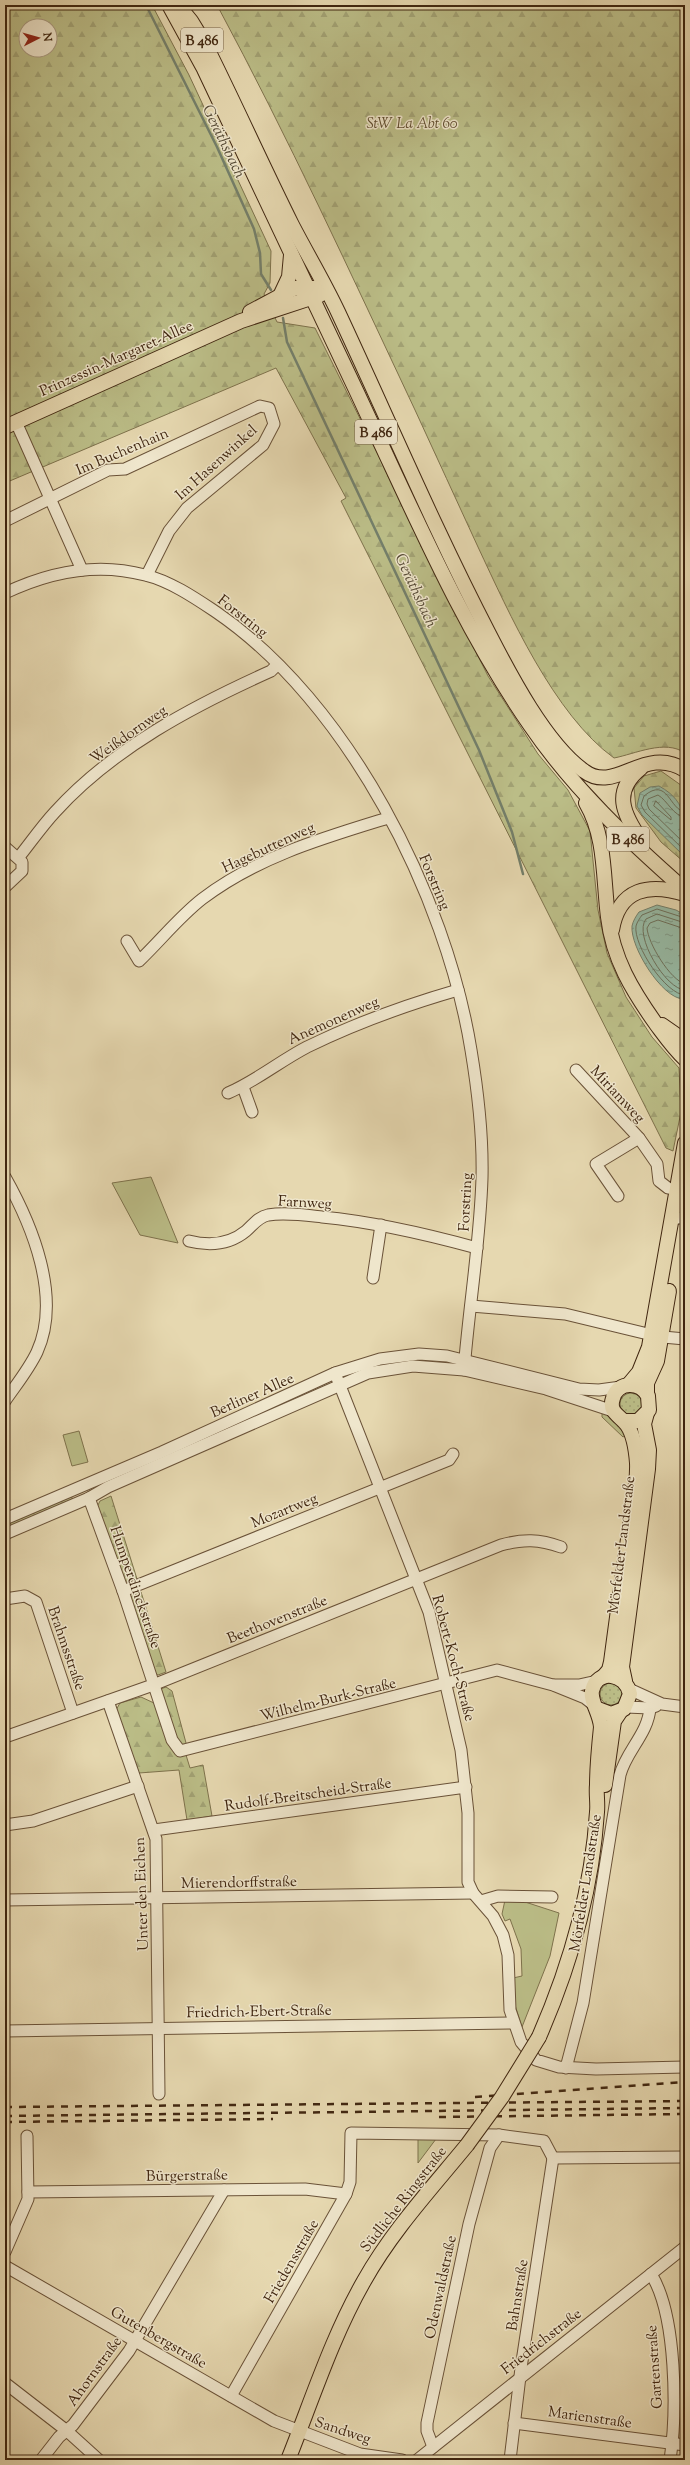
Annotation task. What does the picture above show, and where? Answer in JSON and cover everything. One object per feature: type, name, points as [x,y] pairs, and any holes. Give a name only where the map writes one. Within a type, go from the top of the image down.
[{"type":"main road","name":"B 486","points":[[169,5],[204,69],[439,567],[475,634],[531,727],[574,783],[636,847],[685,890]]},
{"type":"main road","name":"B 486","points":[[178,5],[191,21],[205,44],[292,225],[328,292],[450,558],[512,679],[564,755],[603,802],[641,840],[685,879]]},
{"type":"main road","points":[[281,294],[289,277],[291,252]]},
{"type":"main road","name":"Prinzessin-Margaret-Allee","points":[[241,321],[251,312],[281,294],[295,288],[309,292],[328,292]]},
{"type":"main road","name":"Prinzessin-Margaret-Allee","points":[[11,424],[309,292]]},
{"type":"main road","points":[[564,755],[586,773],[602,778],[614,776],[650,762],[672,763],[685,770]]},
{"type":"main road","points":[[641,840],[628,821],[623,798],[630,778],[650,762]]},
{"type":"main road","points":[[574,783],[591,811],[599,832],[612,940],[622,970],[646,1009],[670,1042],[685,1059]]},
{"type":"main road","points":[[612,940],[612,930],[616,914],[621,904],[630,896],[640,890],[654,887],[685,894]]},
{"type":"main road","points":[[646,1009],[681,1037]]},
{"type":"main road","name":"Mörfelder Landstraße","points":[[598,1811],[596,1786],[601,1727],[592,1691],[600,1679],[609,1670],[611,1662],[637,1471],[634,1445],[624,1421],[613,1411],[613,1396],[625,1386],[642,1364],[657,1336],[669,1296],[679,1218],[677,1190],[685,1142]]},
{"type":"main road","name":"Mörfelder Landstraße","points":[[539,2037],[561,1987],[578,1931],[591,1864],[598,1811],[604,1790],[614,1721],[629,1701],[627,1685],[622,1667],[648,1469],[649,1450],[644,1424],[650,1401],[646,1387],[657,1361],[655,1318],[679,1218]]},
{"type":"main road","points":[[625,1386],[638,1386],[647,1393]]},
{"type":"main road","points":[[624,1421],[636,1422],[648,1413]]},
{"type":"main road","points":[[600,1679],[614,1676],[627,1685]]},
{"type":"main road","points":[[596,1707],[607,1714],[623,1709]]},
{"type":"main road","name":"Südliche Ringstraße","points":[[288,2460],[328,2360],[364,2281],[400,2226],[467,2145],[502,2097],[539,2037]]},
{"type":"street","name":"Im Buchenhain","points":[[5,521],[108,470],[125,469],[260,406],[266,406],[272,411]]},
{"type":"street","name":"Im Hasenwinkel","points":[[147,575],[169,531],[187,508],[263,445],[274,424],[272,411]]},
{"type":"street","points":[[11,424],[50,500],[82,570]]},
{"type":"street","name":"Forstring","points":[[5,592],[43,577],[82,570],[112,570],[147,575],[165,582],[230,622],[258,644],[315,704],[344,742],[388,818],[432,912],[458,990],[471,1049],[480,1130],[482,1175],[477,1248],[464,1370]]},
{"type":"street","name":"Weißdornweg","points":[[19,857],[65,802],[132,747],[175,718],[217,696],[271,671],[277,665]]},
{"type":"street","name":"Hagebuttenweg","points":[[127,941],[139,961],[201,900],[228,881],[300,846],[388,818]]},
{"type":"street","points":[[5,847],[19,857],[22,862],[22,871],[5,887]]},
{"type":"street","name":"Anemonenweg","points":[[228,1093],[243,1087],[278,1063],[341,1031],[408,1005],[458,990]]},
{"type":"street","name":"Miriamweg","points":[[576,1070],[639,1138],[657,1164],[659,1181],[668,1188],[677,1190]]},
{"type":"street","points":[[243,1087],[252,1112]]},
{"type":"street","name":"Miriamweg","points":[[618,1196],[596,1164],[639,1138]]},
{"type":"street","points":[[5,1176],[32,1236],[42,1272],[46,1305],[44,1330],[38,1351],[5,1401]]},
{"type":"street","name":"Farnweg","points":[[189,1241],[205,1244],[228,1241],[267,1215],[312,1216],[381,1225],[477,1248]]},
{"type":"street","points":[[373,1278],[381,1225]]},
{"type":"street","points":[[471,1306],[566,1314],[657,1336],[685,1339]]},
{"type":"street","name":"Berliner Allee","points":[[5,1519],[148,1458],[335,1373],[370,1361],[405,1355],[434,1355],[465,1359],[546,1389],[613,1411]]},
{"type":"street","name":"Berliner Allee","points":[[5,1534],[90,1498],[116,1484],[339,1384],[368,1373],[413,1366],[464,1370],[579,1389],[599,1390],[625,1386]]},
{"type":"street","name":"Robert-Koch-Straße","points":[[335,1373],[429,1612],[458,1728],[468,1813],[468,1874],[473,1893]]},
{"type":"street","name":"Mozartweg","points":[[123,1591],[448,1460],[453,1454]]},
{"type":"street","name":"Humperdinckstraße","points":[[90,1498],[123,1591],[153,1685]]},
{"type":"street","name":"Beethovenstraße","points":[[5,1737],[153,1685],[517,1541],[536,1540],[561,1547]]},
{"type":"street","name":"Brahmsstraße","points":[[5,1599],[24,1596],[36,1602],[74,1713]]},
{"type":"street","name":"Wilhelm-Burk-Straße","points":[[153,1685],[172,1740],[180,1751],[497,1670],[553,1685],[585,1698],[596,1707]]},
{"type":"street","name":"Wilhelm-Burk-Straße","points":[[553,1685],[579,1685],[600,1679]]},
{"type":"street","points":[[627,1685],[662,1704],[685,1707]]},
{"type":"street","name":"Unter den Eichen","points":[[108,1701],[156,1839],[158,1898],[159,2094]]},
{"type":"street","points":[[623,1709],[650,1708],[662,1704]]},
{"type":"street","name":"Mörfelder Landstraße","points":[[562,2067],[583,2003],[620,1775],[624,1761],[647,1724],[650,1708]]},
{"type":"street","points":[[5,1825],[33,1821],[138,1786]]},
{"type":"street","name":"Rudolf-Breitscheid-Straße","points":[[154,1830],[466,1787]]},
{"type":"street","points":[[473,1893],[493,1916],[506,1943],[509,1999],[513,2023],[521,2042],[531,2055],[543,2063],[562,2067],[685,2067]]},
{"type":"street","name":"Mierendorffstraße","points":[[5,1900],[473,1893]]},
{"type":"street","points":[[481,1901],[498,1896],[552,1897]]},
{"type":"street","name":"Friedrich-Ebert-Straße","points":[[5,2031],[513,2023]]},
{"type":"street","name":"Friedensstraße","points":[[231,2396],[346,2194],[350,2182],[350,2133],[499,2135]]},
{"type":"street","points":[[499,2135],[544,2141],[553,2158],[685,2157]]},
{"type":"street","name":"Odenwaldstraße","points":[[433,2447],[427,2431],[427,2423],[460,2266],[490,2148],[499,2135]]},
{"type":"street","points":[[5,2252],[25,2208],[28,2192],[27,2136]]},
{"type":"street","name":"Bahnstraße","points":[[510,2460],[520,2378],[553,2158]]},
{"type":"street","name":"Ahornstraße","points":[[41,2460],[67,2430],[135,2341],[224,2190]]},
{"type":"street","name":"Bürgerstraße","points":[[28,2192],[316,2190],[346,2194]]},
{"type":"street","name":"Friedrichstraße","points":[[417,2460],[685,2247]]},
{"type":"street","name":"Gutenbergstraße","points":[[5,2266],[274,2421],[299,2431]]},
{"type":"street","name":"Gartenstraße","points":[[651,2274],[660,2294],[668,2331],[673,2393],[672,2444],[670,2460]]},
{"type":"street","points":[[5,2383],[67,2430],[99,2460]]},
{"type":"street","name":"Marienstraße","points":[[514,2422],[685,2445]]},
{"type":"street","name":"Sandweg","points":[[299,2431],[360,2454],[402,2460]]},
{"type":"green space","points":[[5,5],[152,5],[189,75],[271,251],[270,283],[264,294],[277,322],[315,328],[488,676],[538,754],[568,790],[590,831],[598,910],[607,953],[626,997],[652,1037],[679,1068],[681,1112],[673,1151],[666,1148],[341,501],[346,498],[276,368],[5,483]]},
{"type":"green space","name":"StW La Abt 60","points":[[217,5],[685,5],[685,753],[677,749],[659,747],[614,758],[592,739],[572,716],[553,690],[535,661],[504,602],[319,206]]},
{"type":"green space","points":[[661,771],[685,788],[685,863],[661,842],[636,808],[634,788],[644,776]]},
{"type":"green space","points":[[151,1177],[178,1243],[140,1235],[112,1183]]},
{"type":"green space","points":[[631,1393],[639,1396],[642,1404],[639,1412],[631,1415],[623,1412],[620,1404],[623,1396]]},
{"type":"green space","points":[[602,1413],[608,1415],[626,1435],[623,1437],[602,1417]]},
{"type":"green space","points":[[79,1431],[88,1462],[72,1466],[63,1435]]},
{"type":"green space","points":[[71,1495],[73,1501],[5,1530],[5,1521]]},
{"type":"green space","points":[[111,1496],[137,1579],[129,1582],[123,1580],[97,1507],[100,1501]]},
{"type":"green space","points":[[141,1592],[166,1672],[158,1675],[154,1673],[130,1597]]},
{"type":"green space","points":[[611,1683],[619,1686],[622,1694],[619,1702],[611,1705],[603,1702],[600,1694],[603,1686]]},
{"type":"green space","points":[[166,1687],[172,1691],[189,1754],[186,1755],[190,1768],[203,1765],[212,1816],[187,1820],[179,1770],[139,1773],[116,1710],[120,1703],[141,1697],[154,1703],[162,1702],[158,1690]]},
{"type":"green space","points":[[505,1900],[519,1900],[559,1913],[550,1956],[522,2027],[514,2002],[513,1978],[522,1976],[521,1949],[510,1919],[505,1921],[502,1914]]},
{"type":"green space","points":[[418,2138],[436,2139],[418,2163]]},
{"type":"water","points":[[659,786],[669,793],[681,807],[685,825],[685,857],[642,815],[637,806],[640,793],[650,787]]},
{"type":"water","points":[[657,905],[676,910],[685,915],[683,999],[666,990],[657,981],[649,970],[636,946],[632,924],[639,912]]},
{"type":"waterway","name":"Geräthsbach","points":[[146,5],[217,147],[254,229],[260,253],[261,274],[271,290]]},
{"type":"waterway","name":"Geräthsbach","points":[[283,318],[287,342],[479,750],[512,832],[523,874]]},
{"type":"railway","points":[[475,2097],[685,2082]]},
{"type":"railway","points":[[5,2107],[685,2101]]},
{"type":"railway","points":[[5,2116],[685,2108]]},
{"type":"railway","points":[[439,2117],[685,2114]]},
{"type":"railway","points":[[5,2122],[273,2119]]}]
